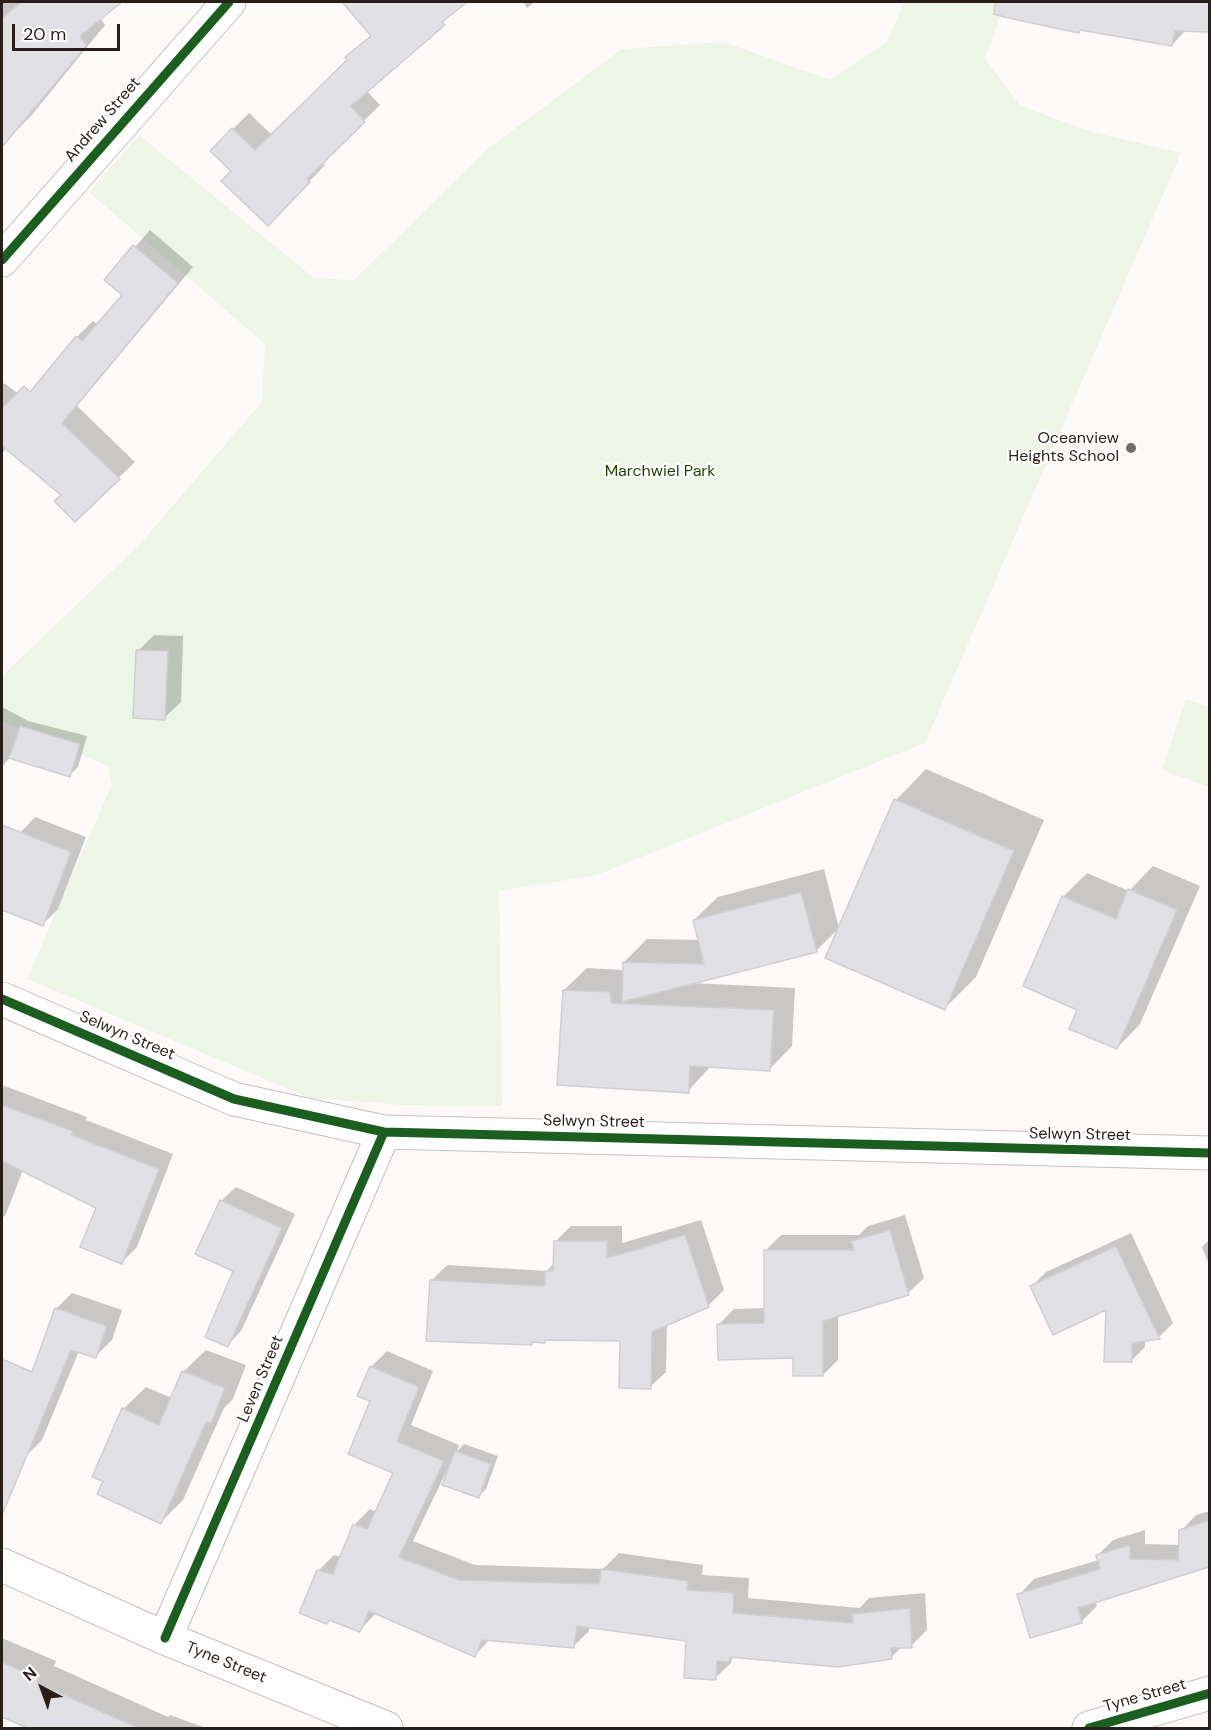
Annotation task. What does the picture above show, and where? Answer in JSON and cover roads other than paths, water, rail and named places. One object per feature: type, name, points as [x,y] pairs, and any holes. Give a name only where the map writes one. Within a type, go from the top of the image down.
[{"type":"street","name":"Andrew Street","points":[[2,260],[229,2]]},
{"type":"street","name":"Selwyn Street","points":[[2,999],[234,1099],[384,1132],[1209,1153]]},
{"type":"street","name":"Leven Street","points":[[165,1638],[384,1132]]},
{"type":"street","name":"Tyne Street","points":[[2,1565],[165,1638],[386,1728]]},
{"type":"street","name":"Tyne Street","points":[[1089,1728],[1209,1693]]},
{"type":"place","name":"Oceanview Heights School","points":[[1131,448]]},
{"type":"park label","name":"Marchwiel Park","points":[[660,472]]}]
